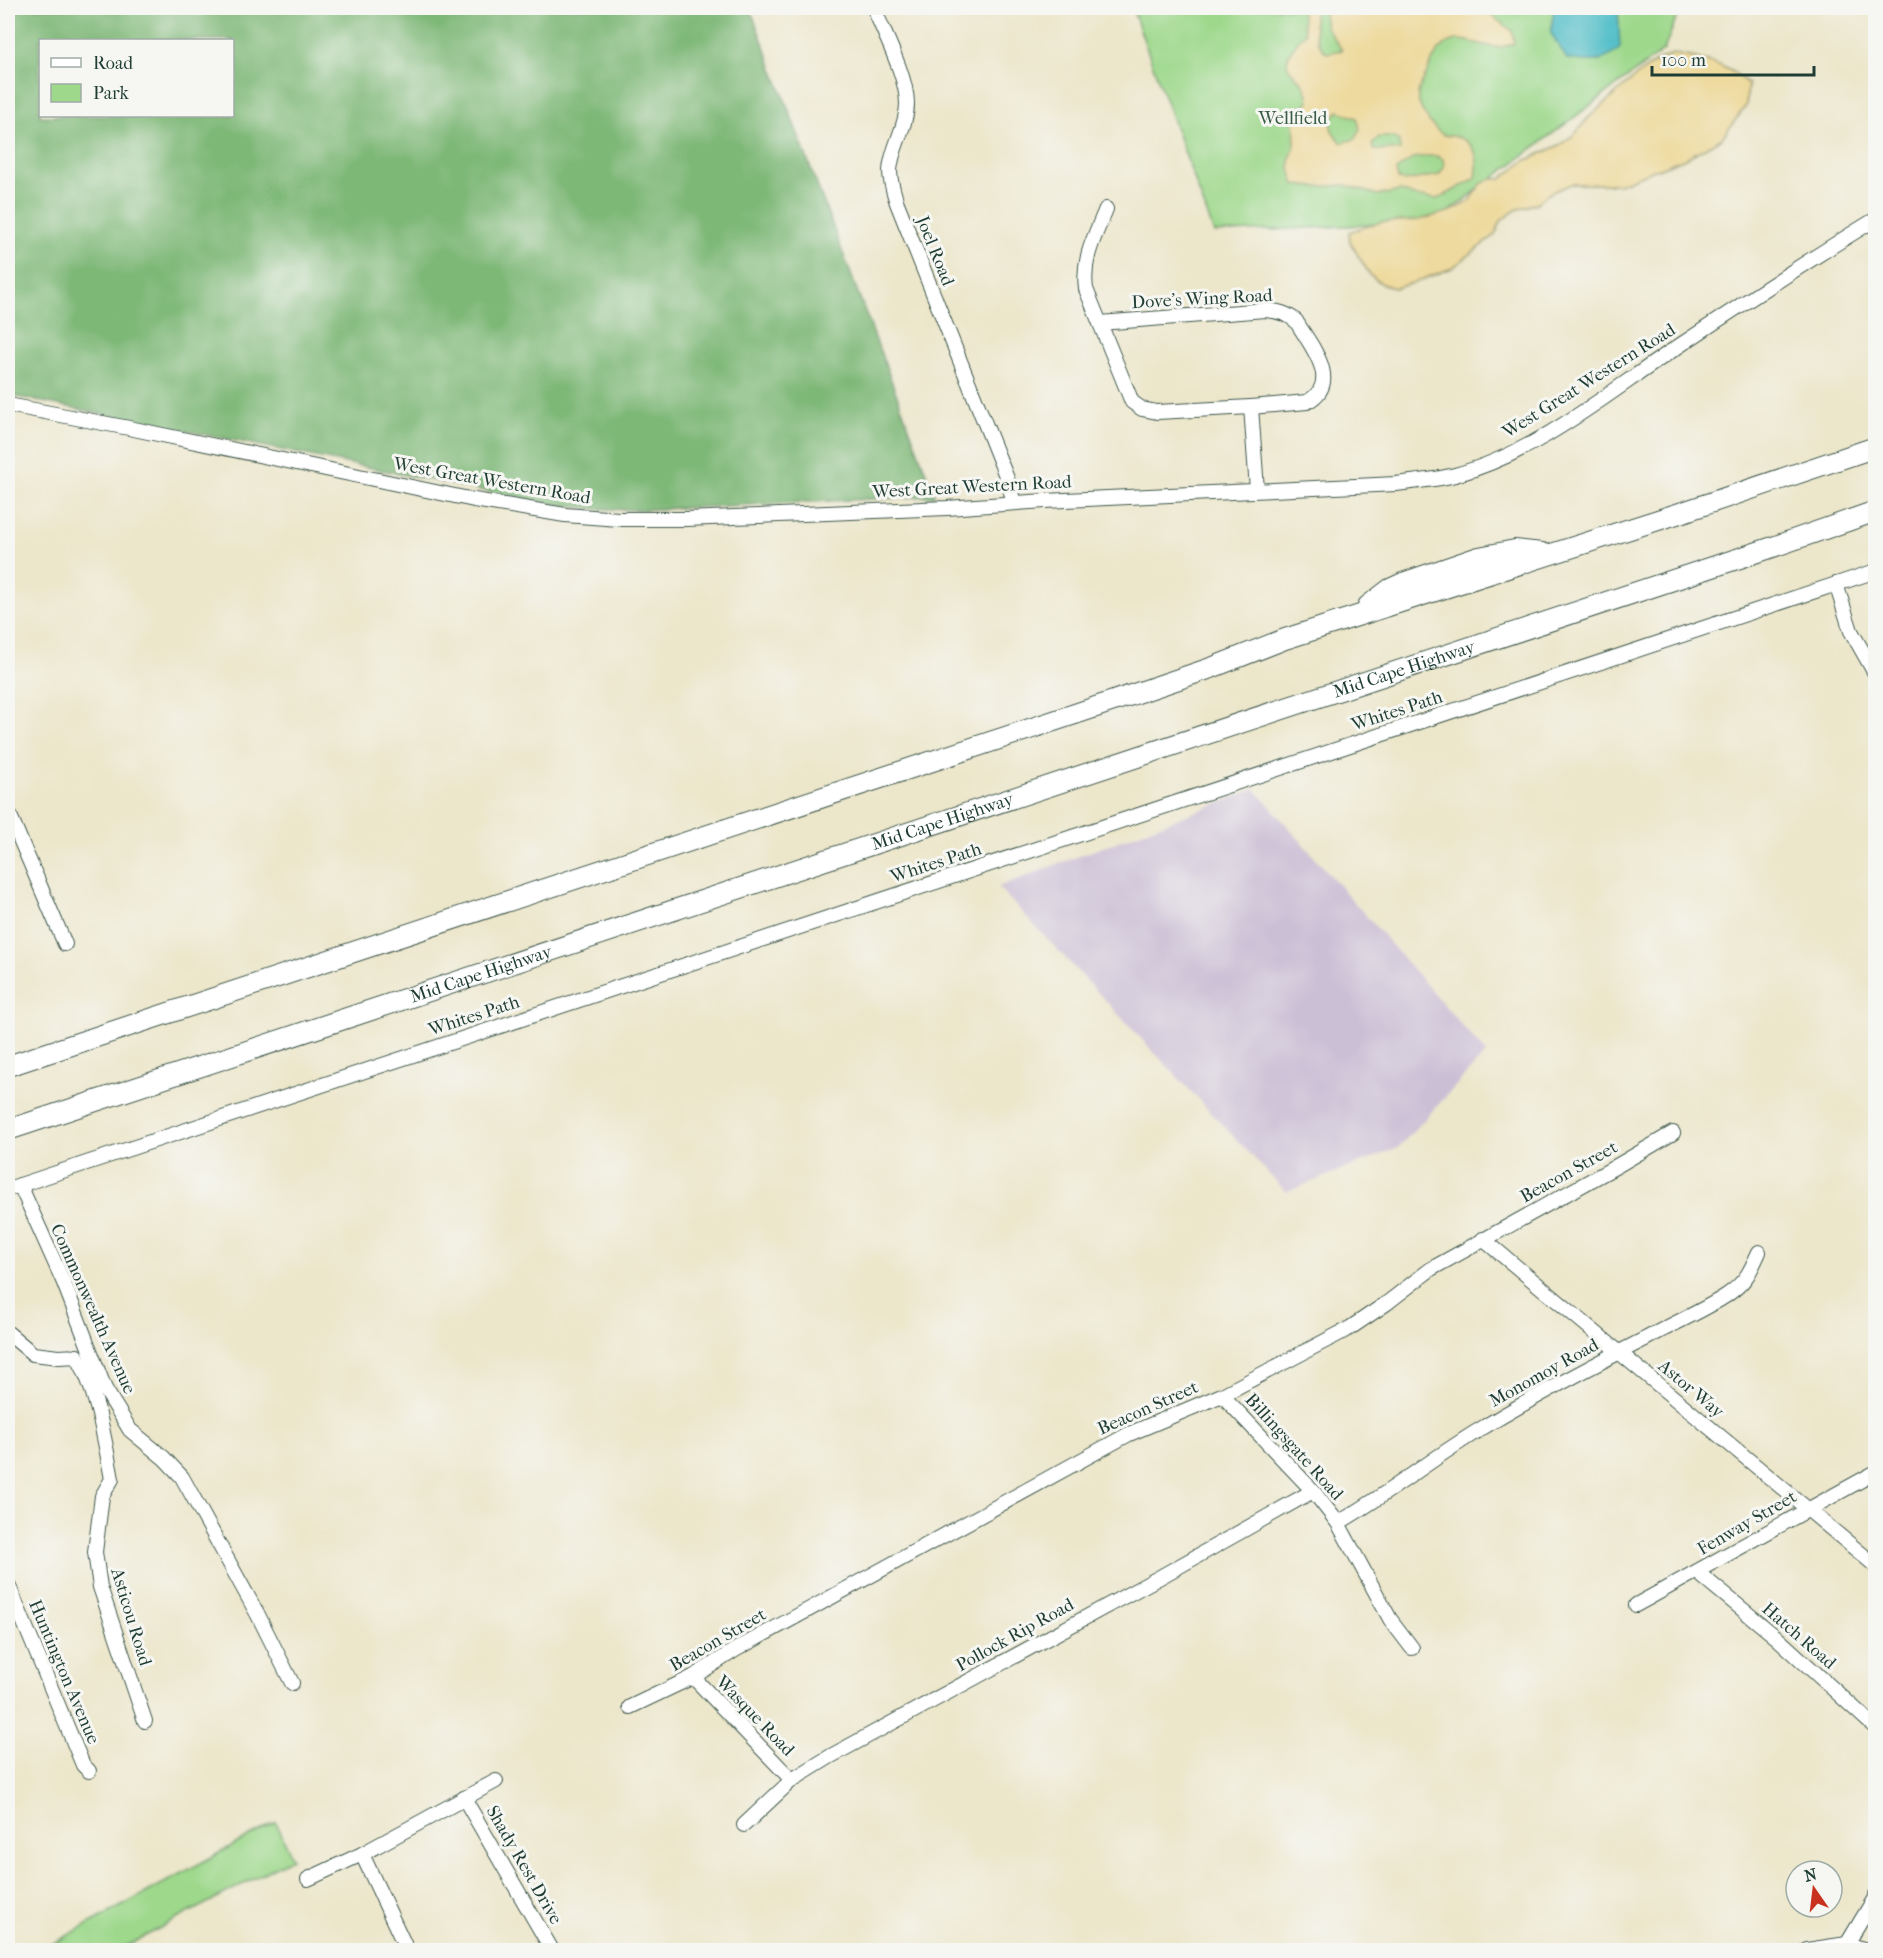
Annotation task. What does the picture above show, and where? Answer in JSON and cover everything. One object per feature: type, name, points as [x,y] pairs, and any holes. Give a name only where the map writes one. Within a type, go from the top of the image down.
[{"type":"highway","points":[[8,1066],[1091,708],[1358,615],[1397,586],[1479,557],[1515,550],[1548,554],[1683,512],[1875,447]]},
{"type":"highway","name":"Mid Cape Highway","points":[[8,1130],[1875,511]]},
{"type":"street","name":"Joel Road","points":[[874,8],[902,76],[907,102],[904,123],[890,171],[897,203],[1004,471],[1014,502]]},
{"type":"street","points":[[1106,209],[1086,258],[1084,274],[1086,289],[1129,396],[1136,406],[1157,412],[1251,407],[1257,490]]},
{"type":"street","name":"West Great Western Road","points":[[8,405],[474,500],[572,516],[638,520],[947,508],[1014,502],[1369,485],[1433,479],[1463,472],[1497,460],[1530,443],[1875,219]]},
{"type":"street","name":"Dove's Wing Road","points":[[1100,322],[1265,310],[1274,310],[1290,316],[1296,321],[1319,360],[1323,373],[1323,386],[1313,399],[1307,402],[1251,407]]},
{"type":"street","name":"Whites Path","points":[[14,1187],[1875,571]]},
{"type":"street","points":[[1836,584],[1851,631],[1875,675]]},
{"type":"street","points":[[8,811],[65,944]]},
{"type":"street","name":"Beacon Street","points":[[630,1707],[693,1677],[735,1650],[1129,1434],[1222,1395],[1350,1328],[1431,1269],[1673,1133]]},
{"type":"street","name":"Commonwealth Avenue","points":[[14,1187],[64,1283],[105,1389],[130,1430],[164,1458],[182,1477],[258,1615],[292,1683]]},
{"type":"street","name":"Astor Way","points":[[1483,1239],[1875,1566]]},
{"type":"street","name":"Monomoy Road","points":[[1338,1523],[1369,1505],[1479,1430],[1619,1352],[1726,1296],[1743,1283],[1749,1275],[1759,1252]]},
{"type":"street","name":"Asticou Road","points":[[8,1333],[33,1354],[59,1357],[77,1356],[86,1372],[112,1479],[102,1496],[94,1552],[100,1587],[145,1721]]},
{"type":"street","name":"Billingsgate Road","points":[[1222,1395],[1313,1491],[1338,1523],[1390,1619],[1412,1648]]},
{"type":"street","name":"Fenway Street","points":[[1636,1605],[1875,1472]]},
{"type":"street","name":"Pollock Rip Road","points":[[744,1825],[792,1780],[1313,1491]]},
{"type":"street","name":"Hatch Road","points":[[1697,1572],[1776,1637],[1875,1728]]},
{"type":"street","name":"Huntington Avenue","points":[[8,1584],[74,1744],[88,1772]]},
{"type":"street","name":"Wasque Road","points":[[693,1677],[792,1780]]},
{"type":"street","points":[[308,1880],[362,1854],[496,1781]]},
{"type":"street","name":"Shady Rest Drive","points":[[464,1798],[552,1950]]},
{"type":"street","points":[[362,1854],[407,1950]]},
{"type":"street","points":[[1846,1944],[1875,1896]]},
{"type":"street","points":[[1807,1950],[1846,1944],[1866,1950]]},
{"type":"shaded area","points":[[1255,789],[1486,1053],[1398,1148],[1286,1192],[998,887]]},
{"type":"green space","points":[[8,8],[750,8],[935,496],[640,510],[597,509],[552,504],[8,395]]},
{"type":"green space","name":"Wellfield","points":[[1132,8],[1680,8],[1664,50],[1436,221],[1214,233]]},
{"type":"green space","points":[[276,1822],[292,1858],[119,1950],[41,1950]]},
{"type":"sand","points":[[1301,8],[1314,8],[1314,27],[1317,39],[1327,53],[1342,50],[1326,27],[1323,8],[1489,8],[1490,14],[1512,31],[1514,43],[1501,47],[1456,40],[1446,44],[1436,54],[1418,94],[1422,111],[1435,128],[1444,135],[1461,138],[1472,146],[1477,164],[1476,178],[1438,199],[1414,196],[1401,191],[1378,195],[1345,185],[1316,187],[1295,185],[1290,169],[1290,159],[1295,145],[1294,118],[1309,101],[1306,90],[1287,65],[1293,47],[1305,33]],"holes":[[[1338,111],[1357,118],[1360,129],[1355,139],[1342,143],[1332,131],[1330,120]],[[1379,137],[1393,137],[1399,141],[1400,150],[1374,150],[1372,145]],[[1437,156],[1443,159],[1444,167],[1439,175],[1405,181],[1398,179],[1396,170],[1414,158]]]},
{"type":"sand","points":[[1673,54],[1714,63],[1732,71],[1748,84],[1746,106],[1721,139],[1688,157],[1619,184],[1571,184],[1550,193],[1537,203],[1516,210],[1502,220],[1494,236],[1452,268],[1395,288],[1384,285],[1370,275],[1350,242],[1349,232],[1382,222],[1419,220],[1451,211],[1470,201],[1481,184],[1491,179],[1501,179],[1525,161],[1560,145],[1576,133],[1587,119],[1642,71]]},
{"type":"water","points":[[1554,8],[1618,8],[1620,48],[1601,60],[1567,59],[1551,33]]}]
